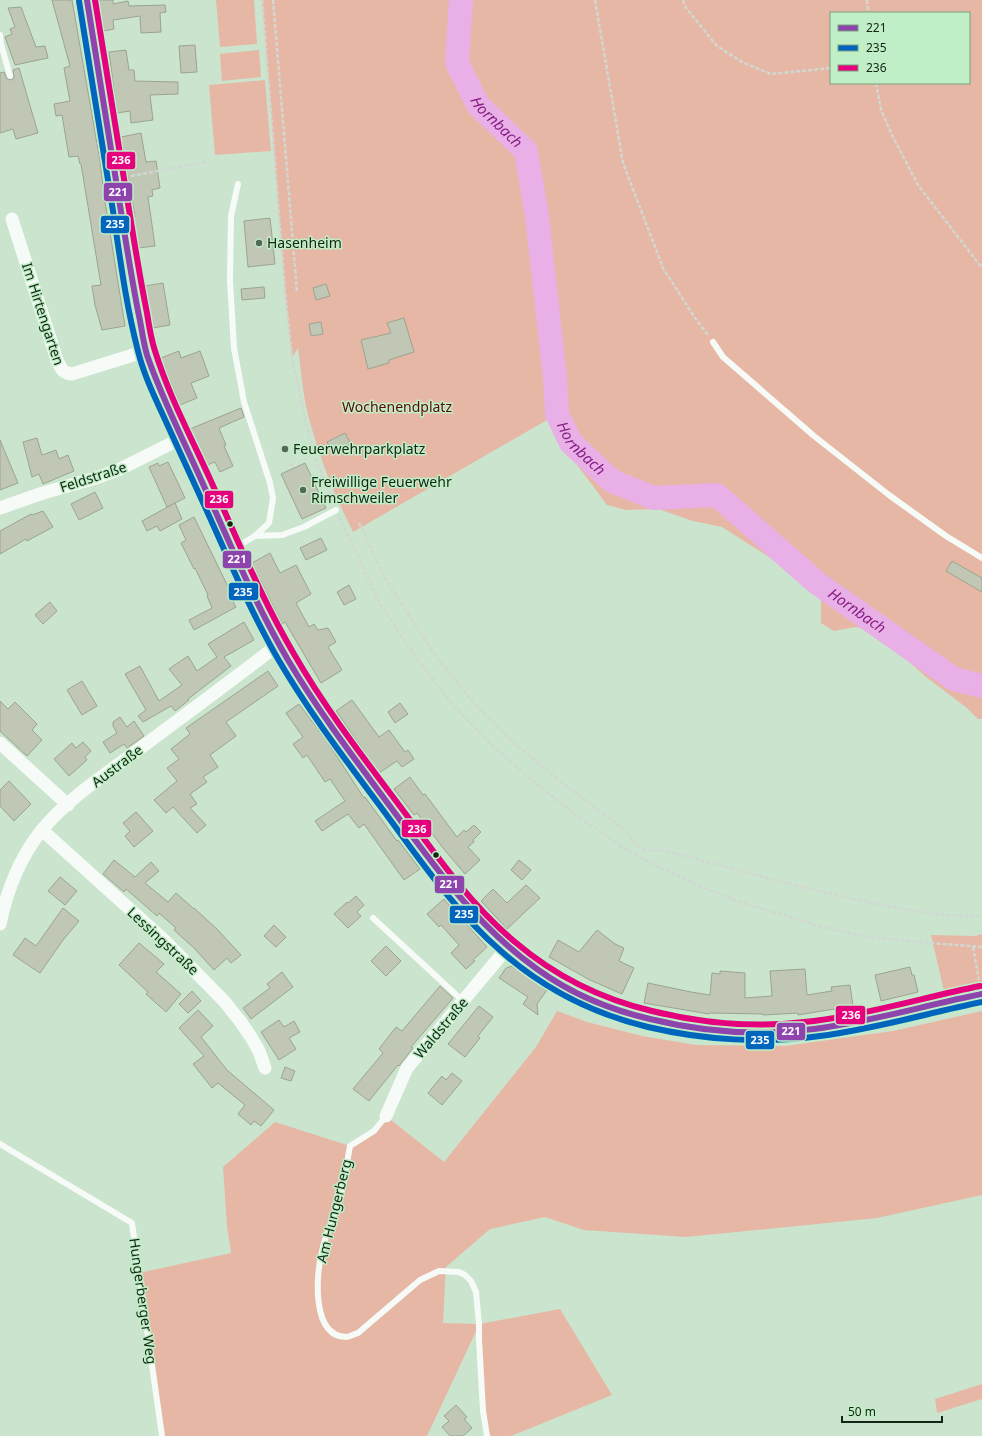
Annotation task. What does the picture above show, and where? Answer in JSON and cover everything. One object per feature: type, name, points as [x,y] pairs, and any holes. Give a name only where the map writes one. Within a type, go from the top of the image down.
[{"type":"main road","points":[[87,0],[132,282],[146,351],[162,394],[261,610],[305,688],[426,854],[471,909],[508,947],[562,985],[622,1011],[650,1019],[699,1029],[726,1032],[807,1030],[838,1025],[944,1002],[980,988]]},
{"type":"street","name":"Im Hirtengarten","points":[[12,219],[57,360],[62,371],[72,374],[146,351]]},
{"type":"street","name":"Feldstraße","points":[[0,508],[120,469],[182,438]]},
{"type":"street","name":"Austraße","points":[[0,924],[6,898],[17,868],[28,848],[42,830],[92,785],[279,644]]},
{"type":"street","points":[[0,742],[68,805]]},
{"type":"street","name":"Lessingstraße","points":[[42,830],[164,940],[224,1001],[251,1037],[259,1051],[265,1068]]},
{"type":"street","name":"Waldstraße","points":[[386,1116],[407,1068],[508,947]]},
{"type":"lane","points":[[0,36],[10,76]]},
{"type":"lane","points":[[233,548],[255,536],[269,523],[273,498],[270,483],[244,402],[234,348],[230,281],[231,216],[238,184]]},
{"type":"lane","points":[[713,342],[723,357],[814,436],[889,495],[946,536],[982,558]]},
{"type":"lane","points":[[255,536],[282,535],[304,527],[336,510]]},
{"type":"lane","points":[[373,918],[463,1000]]},
{"type":"lane","name":"Am Hungerberg","points":[[386,1116],[374,1130],[350,1146],[341,1194],[322,1251],[317,1289],[321,1315],[326,1326],[334,1334],[347,1337],[358,1333],[420,1280],[439,1271],[458,1272],[465,1275],[472,1281],[476,1292],[483,1411],[487,1436]]},
{"type":"lane","name":"Hungerberger Weg","points":[[0,1144],[132,1224],[162,1436]]},
{"type":"path","points":[[262,0],[285,292],[292,358],[308,430],[318,465],[336,510],[380,603],[406,642],[451,702],[492,745],[528,777],[577,816],[627,850],[654,865],[707,889],[746,904],[824,927],[862,936],[906,942],[982,947]]},
{"type":"path","points":[[273,0],[297,292]]},
{"type":"path","points":[[595,0],[623,163],[663,268],[695,318],[713,342]]},
{"type":"path","points":[[684,0],[686,8],[717,46],[742,62],[771,74],[830,68]]},
{"type":"path","points":[[867,0],[868,12]]},
{"type":"path","points":[[876,84],[881,110],[918,185],[982,268]]},
{"type":"path","points":[[116,179],[206,162]]},
{"type":"path","points":[[290,463],[293,468]]},
{"type":"path","points":[[359,523],[386,580],[435,655],[474,703],[516,745],[558,780],[626,831],[637,846],[647,850],[663,850],[768,879],[891,908],[960,917],[982,916]]},
{"type":"path","points":[[973,947],[980,988]]},
{"type":"green space","points":[[216,0],[254,0],[257,44],[220,47]]},
{"type":"green space","name":"Wochenendplatz","points":[[262,0],[982,0],[982,719],[978,719],[967,708],[926,677],[881,637],[870,630],[856,627],[834,631],[821,623],[821,594],[796,574],[722,527],[693,521],[658,509],[626,510],[607,505],[563,446],[547,420],[353,532],[339,502],[315,439],[305,399],[298,348],[292,358],[285,292]]},
{"type":"green space","points":[[259,50],[261,77],[222,81],[220,54]]},
{"type":"green space","points":[[265,80],[271,151],[215,155],[209,85]]},
{"type":"green space","points":[[982,934],[982,984],[945,995],[931,935],[975,936]]},
{"type":"green space","points":[[557,1011],[587,1022],[642,1036],[696,1045],[785,1046],[893,1031],[982,1011],[982,1195],[877,1218],[686,1237],[584,1230],[545,1217],[490,1229],[446,1267],[443,1323],[479,1324],[560,1309],[612,1395],[511,1436],[487,1436],[479,1325],[427,1436],[162,1436],[139,1273],[231,1253],[227,1226],[223,1167],[275,1122],[350,1146],[374,1131],[386,1116],[444,1162],[536,1047]]},
{"type":"green space","points":[[982,1384],[982,1399],[937,1413],[935,1399]]},
{"type":"building","points":[[52,0],[72,0],[100,161],[125,326],[102,330],[95,305],[92,286],[101,285],[81,164],[78,156],[69,157],[62,115],[56,116],[54,104],[70,101],[64,68],[70,66]]},
{"type":"building","points":[[99,0],[113,0],[113,4],[128,1],[129,6],[165,5],[166,12],[160,13],[161,32],[141,33],[140,16],[113,20],[114,29],[104,31]]},
{"type":"building","points":[[21,7],[36,47],[45,46],[48,58],[15,65],[5,37],[12,34],[10,29],[15,27],[8,8]]},
{"type":"building","points":[[195,45],[197,72],[181,73],[179,46]]},
{"type":"building","points":[[126,50],[129,70],[134,70],[135,81],[178,82],[178,94],[150,95],[153,120],[131,123],[130,111],[117,113],[109,52]]},
{"type":"building","points":[[19,68],[38,133],[16,139],[13,129],[0,133],[0,73],[4,72],[7,79],[12,80],[14,77],[13,70]]},
{"type":"building","points":[[141,133],[146,162],[156,161],[160,188],[152,190],[153,196],[148,197],[155,246],[138,248],[133,217],[135,217],[121,137]]},
{"type":"building","name":"Hasenheim","points":[[270,218],[275,264],[248,267],[244,221]]},
{"type":"building","points":[[163,283],[170,325],[153,328],[145,286]]},
{"type":"building","points":[[326,284],[330,296],[316,300],[313,288]]},
{"type":"building","points":[[264,287],[265,298],[242,300],[241,289]]},
{"type":"building","points":[[404,318],[414,352],[389,360],[389,363],[368,369],[361,340],[391,333],[387,323]]},
{"type":"building","points":[[321,322],[323,334],[311,336],[309,324]]},
{"type":"building","points":[[179,351],[181,358],[200,351],[209,376],[191,383],[197,398],[180,405],[161,358]]},
{"type":"building","points":[[241,408],[244,417],[219,428],[226,445],[224,446],[233,466],[220,472],[215,462],[207,465],[190,429]]},
{"type":"building","points":[[345,433],[351,444],[334,455],[327,442]]},
{"type":"building","points":[[37,438],[42,455],[56,450],[59,459],[68,455],[74,471],[43,484],[39,474],[32,477],[23,442]]},
{"type":"building","points":[[0,440],[18,483],[0,490]]},
{"type":"building","points":[[168,462],[185,498],[167,507],[149,467],[158,463],[159,466]]},
{"type":"building","name":"Freiwillige Feuerwehr Rimschweiler","points":[[305,463],[326,508],[302,519],[281,474]]},
{"type":"building","points":[[95,492],[103,508],[79,520],[71,504]]},
{"type":"building","points":[[175,503],[182,519],[160,531],[157,526],[147,531],[142,521]]},
{"type":"building","points":[[43,511],[53,527],[27,541],[26,539],[0,554],[0,531],[31,514],[32,515]]},
{"type":"building","points":[[194,517],[235,601],[233,602],[236,607],[194,630],[189,620],[212,608],[207,596],[208,595],[181,543],[186,540],[179,525]]},
{"type":"building","points":[[321,538],[327,550],[306,560],[300,548]]},
{"type":"building","points":[[270,553],[280,573],[296,565],[311,594],[296,603],[309,627],[314,624],[318,630],[328,628],[336,642],[328,647],[342,670],[321,683],[285,622],[282,624],[252,563]]},
{"type":"building","points":[[952,561],[982,578],[982,592],[946,571]]},
{"type":"building","points":[[349,585],[356,599],[344,605],[337,592]]},
{"type":"building","points":[[50,602],[57,611],[43,624],[35,615]]},
{"type":"building","points":[[244,622],[254,640],[224,657],[231,666],[188,699],[189,700],[175,711],[171,706],[143,722],[138,716],[146,710],[125,674],[140,666],[159,701],[182,685],[169,669],[188,656],[197,671],[217,657],[208,644]]},
{"type":"building","points":[[268,671],[278,686],[226,722],[236,736],[210,755],[218,767],[203,777],[207,782],[190,794],[197,804],[190,808],[206,825],[197,833],[173,807],[166,813],[154,800],[177,781],[167,768],[179,759],[171,749],[190,734],[186,728]]},
{"type":"building","points":[[82,681],[97,706],[82,715],[67,690]]},
{"type":"building","points":[[352,700],[379,737],[389,730],[405,752],[408,750],[414,759],[402,767],[397,761],[379,773],[336,711]]},
{"type":"building","points":[[0,701],[8,709],[15,702],[37,724],[32,730],[42,740],[27,756],[0,731]]},
{"type":"building","points":[[400,703],[408,714],[395,723],[388,712]]},
{"type":"building","points":[[299,704],[327,741],[364,798],[365,797],[397,841],[398,840],[420,869],[404,880],[364,824],[359,828],[348,814],[322,831],[315,821],[345,801],[330,779],[325,782],[307,755],[303,758],[293,744],[303,737],[286,713]]},
{"type":"building","points":[[120,717],[127,727],[134,721],[144,736],[127,748],[124,744],[110,753],[103,742],[117,733],[113,726],[113,722]]},
{"type":"building","points":[[83,742],[91,751],[85,757],[87,760],[69,776],[54,759],[72,743],[76,748]]},
{"type":"building","points":[[410,777],[423,795],[425,794],[457,837],[464,830],[466,832],[474,825],[481,832],[473,840],[474,842],[468,847],[480,860],[465,874],[443,848],[417,813],[414,815],[394,789]]},
{"type":"building","points":[[9,781],[31,804],[14,821],[0,806],[0,790]]},
{"type":"building","points":[[136,812],[153,831],[134,847],[125,836],[130,831],[123,823]]},
{"type":"building","points":[[114,860],[135,877],[151,862],[159,871],[145,883],[168,902],[176,893],[217,929],[241,955],[231,963],[227,958],[214,970],[194,948],[174,930],[176,928],[159,913],[157,916],[126,889],[124,892],[103,874]]},
{"type":"building","points":[[519,860],[531,870],[522,880],[511,870]]},
{"type":"building","points":[[60,877],[77,891],[65,905],[48,891]]},
{"type":"building","points":[[526,885],[540,898],[507,929],[481,901],[493,889],[507,903]]},
{"type":"building","points":[[356,896],[364,905],[357,912],[361,916],[348,928],[334,914]]},
{"type":"building","points":[[444,899],[487,947],[466,969],[451,953],[459,945],[441,925],[439,927],[427,914]]},
{"type":"building","points":[[63,908],[79,921],[63,940],[40,973],[13,955],[25,938],[36,946]]},
{"type":"building","points":[[274,925],[286,937],[276,947],[264,936]]},
{"type":"building","points":[[597,930],[615,944],[624,948],[619,961],[634,968],[622,994],[590,980],[549,957],[558,940],[579,952]]},
{"type":"building","points":[[139,943],[164,964],[156,972],[181,994],[166,1012],[146,994],[148,992],[119,965]]},
{"type":"building","points":[[386,946],[401,961],[386,976],[371,961]]},
{"type":"building","points":[[512,966],[547,990],[537,1004],[538,1015],[523,1004],[528,997],[499,978],[506,968]]},
{"type":"building","points":[[910,967],[912,975],[914,975],[918,992],[881,1001],[875,975]]},
{"type":"building","points":[[805,969],[807,995],[832,991],[831,987],[850,985],[853,1006],[798,1015],[798,1013],[763,1015],[709,1014],[644,1003],[648,983],[710,995],[712,973],[720,974],[720,971],[745,973],[745,998],[772,996],[770,971]]},
{"type":"building","points":[[282,972],[293,987],[251,1019],[243,1008],[270,988],[267,984]]},
{"type":"building","points":[[440,986],[453,998],[411,1047],[413,1048],[369,1101],[353,1089],[383,1053],[379,1049],[396,1027],[402,1031]]},
{"type":"building","points":[[192,991],[201,1001],[188,1013],[179,1004]]},
{"type":"building","points":[[479,1006],[493,1017],[478,1036],[480,1038],[465,1057],[448,1044]]},
{"type":"building","points":[[198,1010],[213,1026],[201,1037],[227,1070],[274,1110],[261,1126],[254,1121],[251,1125],[238,1114],[245,1105],[218,1083],[212,1088],[193,1064],[204,1056],[179,1028]]},
{"type":"building","points":[[279,1020],[284,1027],[294,1021],[300,1032],[289,1038],[296,1049],[279,1060],[261,1032]]},
{"type":"building","points":[[285,1067],[295,1071],[291,1081],[281,1078]]},
{"type":"building","points":[[452,1073],[462,1081],[442,1105],[428,1093],[442,1076],[446,1080]]},
{"type":"building","points":[[456,1405],[467,1417],[464,1419],[472,1428],[463,1436],[450,1436],[442,1427],[449,1421],[444,1416]]},
{"type":"waterway","name":"Hornbach","points":[[461,0],[457,63],[478,105],[526,151],[537,216],[555,378],[557,414],[571,443],[612,481],[654,498],[717,495],[817,583],[954,679],[982,686]]},
{"type":"transit line","name":"221","points":[[87,0],[137,305],[146,350],[159,388],[243,573],[276,639],[300,680],[353,757],[427,856],[478,917],[516,953],[563,986],[591,1000],[621,1011],[690,1027],[732,1032],[773,1032],[814,1029],[877,1018],[982,994]]},
{"type":"transit line","name":"236","points":[[95,0],[150,332],[161,368],[174,400],[260,590],[306,675],[361,755],[456,881],[484,913],[499,928],[530,954],[562,976],[579,985],[633,1006],[712,1022],[732,1024],[773,1024],[814,1021],[877,1010],[980,986]]},
{"type":"transit line","name":"235","points":[[79,1],[127,299],[138,351],[151,388],[247,599],[278,659],[316,719],[426,868],[470,921],[502,952],[535,978],[552,989],[589,1007],[628,1022],[690,1035],[712,1038],[755,1040],[777,1040],[820,1036],[881,1025],[982,1002]]},
{"type":"place","name":"Hasenheim","points":[[259,243]]},
{"type":"place","name":"Feuerwehrparkplatz","points":[[285,449]]},
{"type":"place","name":"Freiwillige Feuerwehr Rimschweiler","points":[[303,490]]}]
